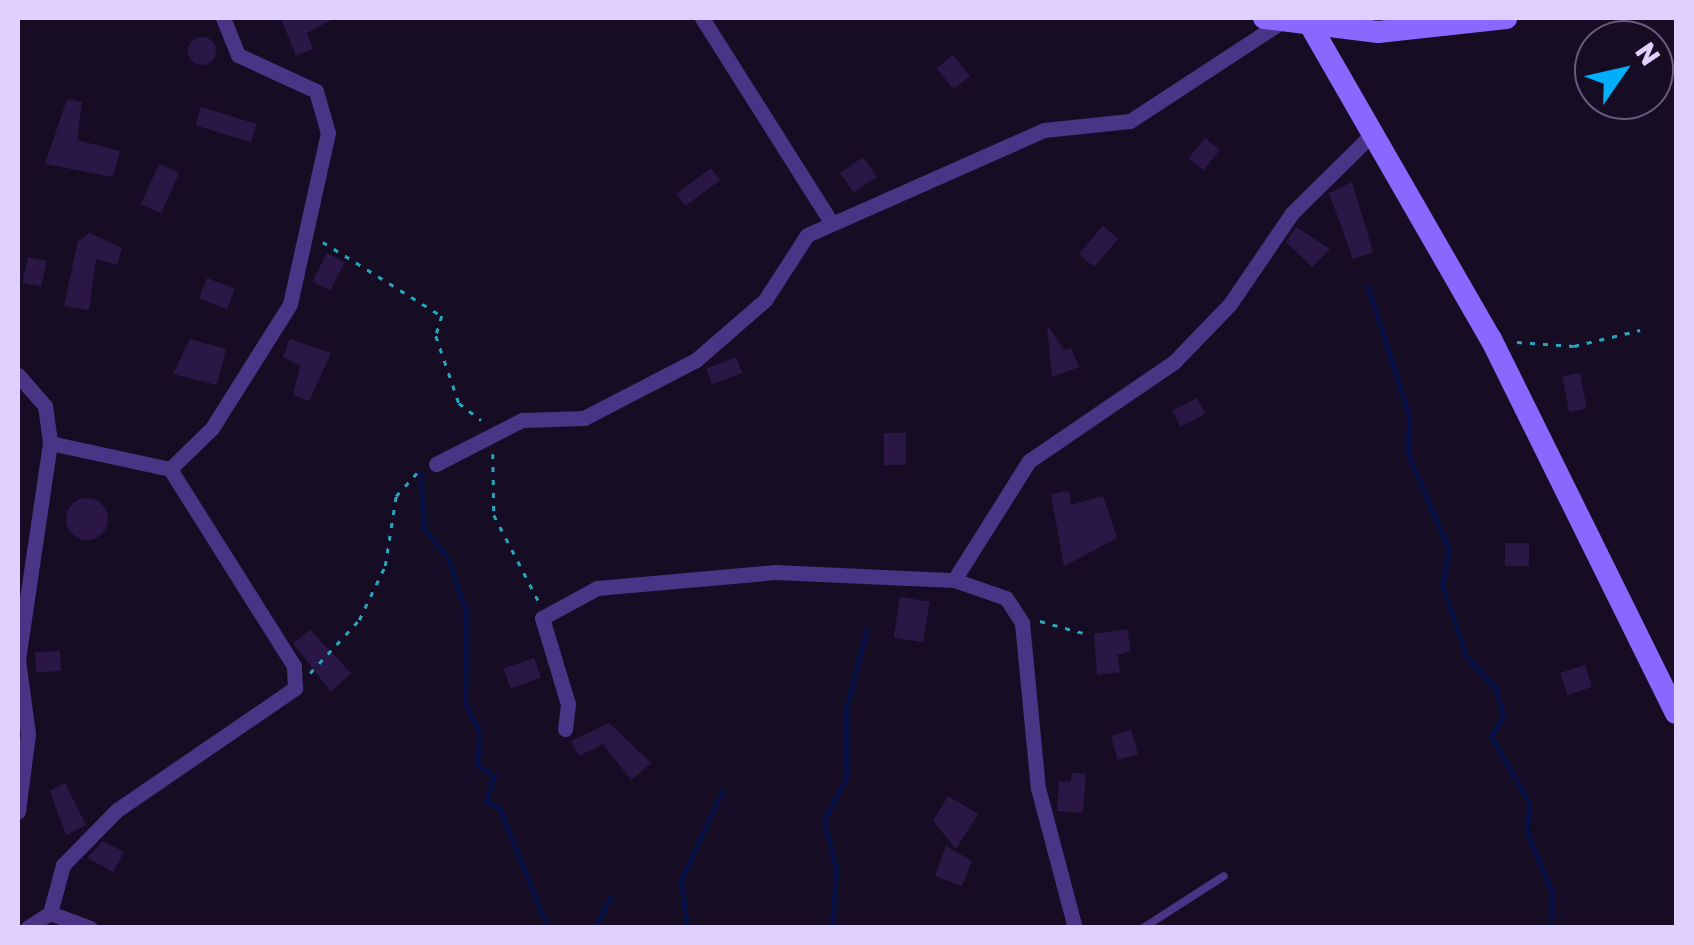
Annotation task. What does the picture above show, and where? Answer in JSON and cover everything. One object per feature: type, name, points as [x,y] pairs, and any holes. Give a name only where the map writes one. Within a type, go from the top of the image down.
[{"type":"street","points":[[170,468],[212,428],[290,304],[327,110],[316,91],[238,56],[223,18]]},
{"type":"street","points":[[702,18],[831,222]]},
{"type":"street","points":[[436,464],[488,432],[522,420],[584,418],[696,360],[734,332],[807,235],[1044,130],[1130,120],[1270,21],[1312,30],[1506,18]]},
{"type":"street","points":[[1312,30],[1491,339],[1676,713]]},
{"type":"street","points":[[954,580],[1029,461],[1174,362],[1230,304],[1292,212],[1371,136]]},
{"type":"street","points":[[18,374],[45,406],[50,443],[18,660],[28,734],[18,812]]},
{"type":"street","points":[[28,928],[50,913],[63,865],[117,810],[296,688],[294,666],[170,468],[50,443]]},
{"type":"street","points":[[564,730],[568,704],[541,626],[545,611],[597,588],[775,572],[954,580],[1006,598],[1020,613],[1038,788],[1076,928]]},
{"type":"street","points":[[50,913],[90,928]]},
{"type":"lane","points":[[1143,928],[1224,876]]},
{"type":"path","points":[[304,233],[442,316],[436,336],[459,402],[488,432],[507,554],[545,611]]},
{"type":"path","points":[[1491,339],[1574,346],[1640,330]]},
{"type":"path","points":[[296,688],[360,620],[385,566],[396,496],[413,470],[436,464]]},
{"type":"path","points":[[1020,613],[1087,634]]},
{"type":"building","points":[[281,18],[335,18],[307,33],[313,49],[296,56]]},
{"type":"building","points":[[202,37],[212,41],[216,51],[212,61],[202,65],[192,61],[188,51],[192,41]]},
{"type":"building","points":[[953,55],[970,76],[954,89],[937,68]]},
{"type":"building","points":[[67,99],[82,102],[77,140],[120,151],[113,177],[45,164]]},
{"type":"building","points":[[201,107],[256,124],[251,142],[195,125]]},
{"type":"building","points":[[1205,138],[1220,150],[1203,170],[1189,158]]},
{"type":"building","points":[[863,157],[877,177],[854,193],[840,173]]},
{"type":"building","points":[[159,164],[179,173],[161,213],[141,204]]},
{"type":"building","points":[[711,168],[720,180],[686,206],[677,194]]},
{"type":"building","points":[[1352,182],[1373,252],[1353,259],[1329,193]]},
{"type":"building","points":[[1103,226],[1118,239],[1094,267],[1079,254]]},
{"type":"building","points":[[1296,227],[1330,249],[1312,267],[1286,242]]},
{"type":"building","points":[[90,233],[122,248],[117,265],[96,259],[89,310],[64,306],[78,241]]},
{"type":"building","points":[[327,253],[345,262],[330,291],[312,282]]},
{"type":"building","points":[[28,257],[47,261],[41,286],[23,282]]},
{"type":"building","points":[[207,278],[235,289],[227,309],[199,299]]},
{"type":"building","points":[[1047,325],[1064,350],[1071,348],[1079,367],[1052,377]]},
{"type":"building","points":[[190,339],[226,349],[217,385],[173,374]]},
{"type":"building","points":[[290,339],[331,353],[309,401],[293,395],[300,366],[283,357]]},
{"type":"building","points":[[736,357],[742,373],[712,384],[706,368]]},
{"type":"building","points":[[1580,373],[1587,408],[1569,412],[1562,376]]},
{"type":"building","points":[[1197,398],[1205,414],[1180,427],[1172,411]]},
{"type":"building","points":[[884,433],[906,433],[906,465],[884,465]]},
{"type":"building","points":[[1069,491],[1071,505],[1103,496],[1117,538],[1064,566],[1051,494]]},
{"type":"building","points":[[87,498],[102,504],[108,519],[102,534],[87,540],[72,534],[66,519],[72,504]]},
{"type":"building","points":[[1505,543],[1529,543],[1529,566],[1505,566]]},
{"type":"building","points":[[900,597],[930,602],[923,642],[894,637]]},
{"type":"building","points":[[1127,629],[1131,651],[1117,655],[1120,672],[1097,675],[1094,634]]},
{"type":"building","points":[[310,630],[351,673],[331,692],[293,643]]},
{"type":"building","points":[[60,651],[61,671],[36,672],[35,652]]},
{"type":"building","points":[[534,658],[541,678],[511,688],[504,668]]},
{"type":"building","points":[[1585,665],[1592,687],[1567,695],[1560,673]]},
{"type":"building","points":[[609,723],[651,763],[631,780],[603,744],[579,756],[571,741]]},
{"type":"building","points":[[1131,730],[1138,754],[1118,760],[1111,736]]},
{"type":"building","points":[[1072,773],[1086,774],[1083,813],[1057,811],[1059,781],[1071,782]]},
{"type":"building","points":[[65,783],[86,825],[66,835],[50,791]]},
{"type":"building","points":[[948,796],[978,814],[956,849],[933,821]]},
{"type":"building","points":[[103,841],[124,852],[113,872],[87,858]]},
{"type":"building","points":[[946,846],[972,861],[962,886],[935,876]]},
{"type":"waterway","points":[[1368,287],[1409,416],[1408,454],[1449,550],[1442,585],[1466,656],[1496,689],[1503,717],[1491,736],[1529,803],[1527,832],[1552,893],[1551,928]]},
{"type":"waterway","points":[[420,473],[424,528],[448,559],[466,612],[465,703],[479,732],[477,765],[494,777],[486,801],[499,808],[548,928]]},
{"type":"waterway","points":[[832,928],[836,869],[824,820],[846,778],[846,709],[866,631]]},
{"type":"waterway","points":[[687,928],[681,880],[722,791]]},
{"type":"waterway","points":[[595,928],[610,897]]}]
